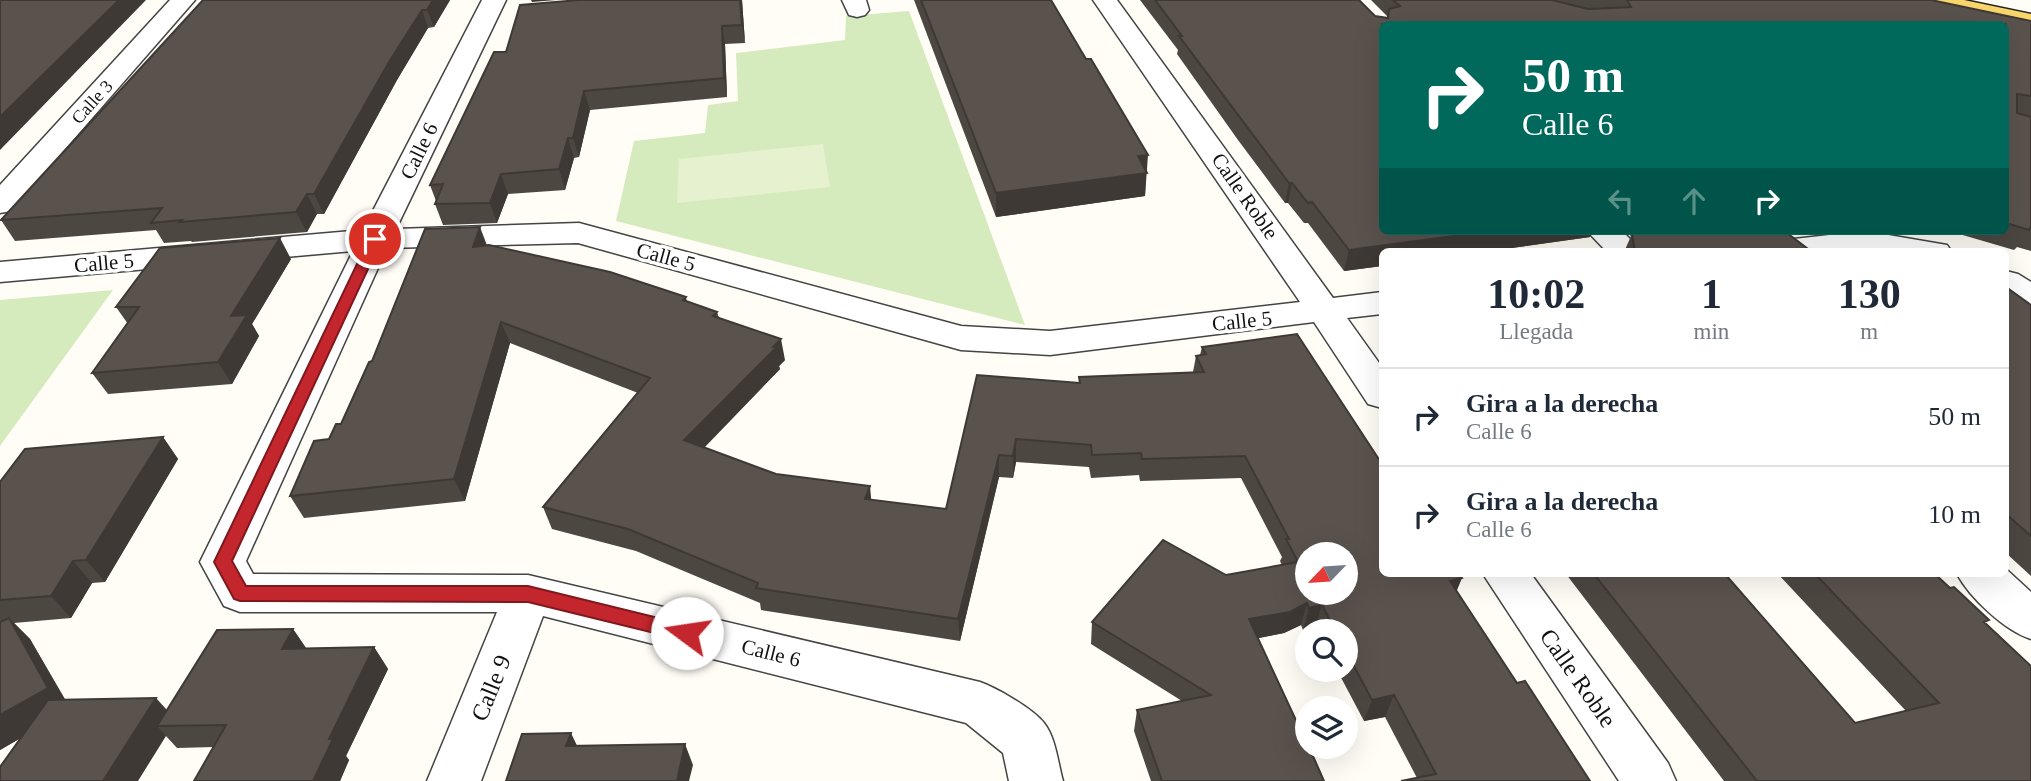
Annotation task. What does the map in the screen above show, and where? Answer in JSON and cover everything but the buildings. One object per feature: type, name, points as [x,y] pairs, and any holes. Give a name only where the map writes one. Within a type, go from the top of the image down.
[{"type":"main road","points":[[1929,0],[2031,21]]},
{"type":"street","name":"Calle 3","points":[[0,204],[183,0]]},
{"type":"street","name":"Calle Roble","points":[[1105,0],[1379,391]]},
{"type":"street","name":"Calle 6","points":[[498,10],[375,239],[223,562],[240,593],[528,594],[980,704],[1026,740],[1036,781]]},
{"type":"street","name":"Calle 5","points":[[0,272],[375,239],[579,233],[961,338],[1050,343],[1379,303]]},
{"type":"street","points":[[1607,235],[1622,248]]},
{"type":"street","points":[[1801,248],[1872,240],[1915,248]]},
{"type":"street","name":"Calle Roble","points":[[1508,577],[1649,781]]},
{"type":"street","points":[[1983,577],[2031,620]]},
{"type":"street","name":"Calle 9","points":[[454,781],[528,594]]},
{"type":"green space","points":[[909,11],[1025,325],[616,221],[634,141],[705,133],[708,105],[738,101],[736,53],[845,40],[846,16]]},
{"type":"green space","points":[[823,144],[830,187],[677,203],[679,159]]},
{"type":"green space","points":[[113,290],[0,446],[0,300]]},
{"type":"route","points":[[375,239],[223,562],[240,593],[528,594],[687,633]]}]
